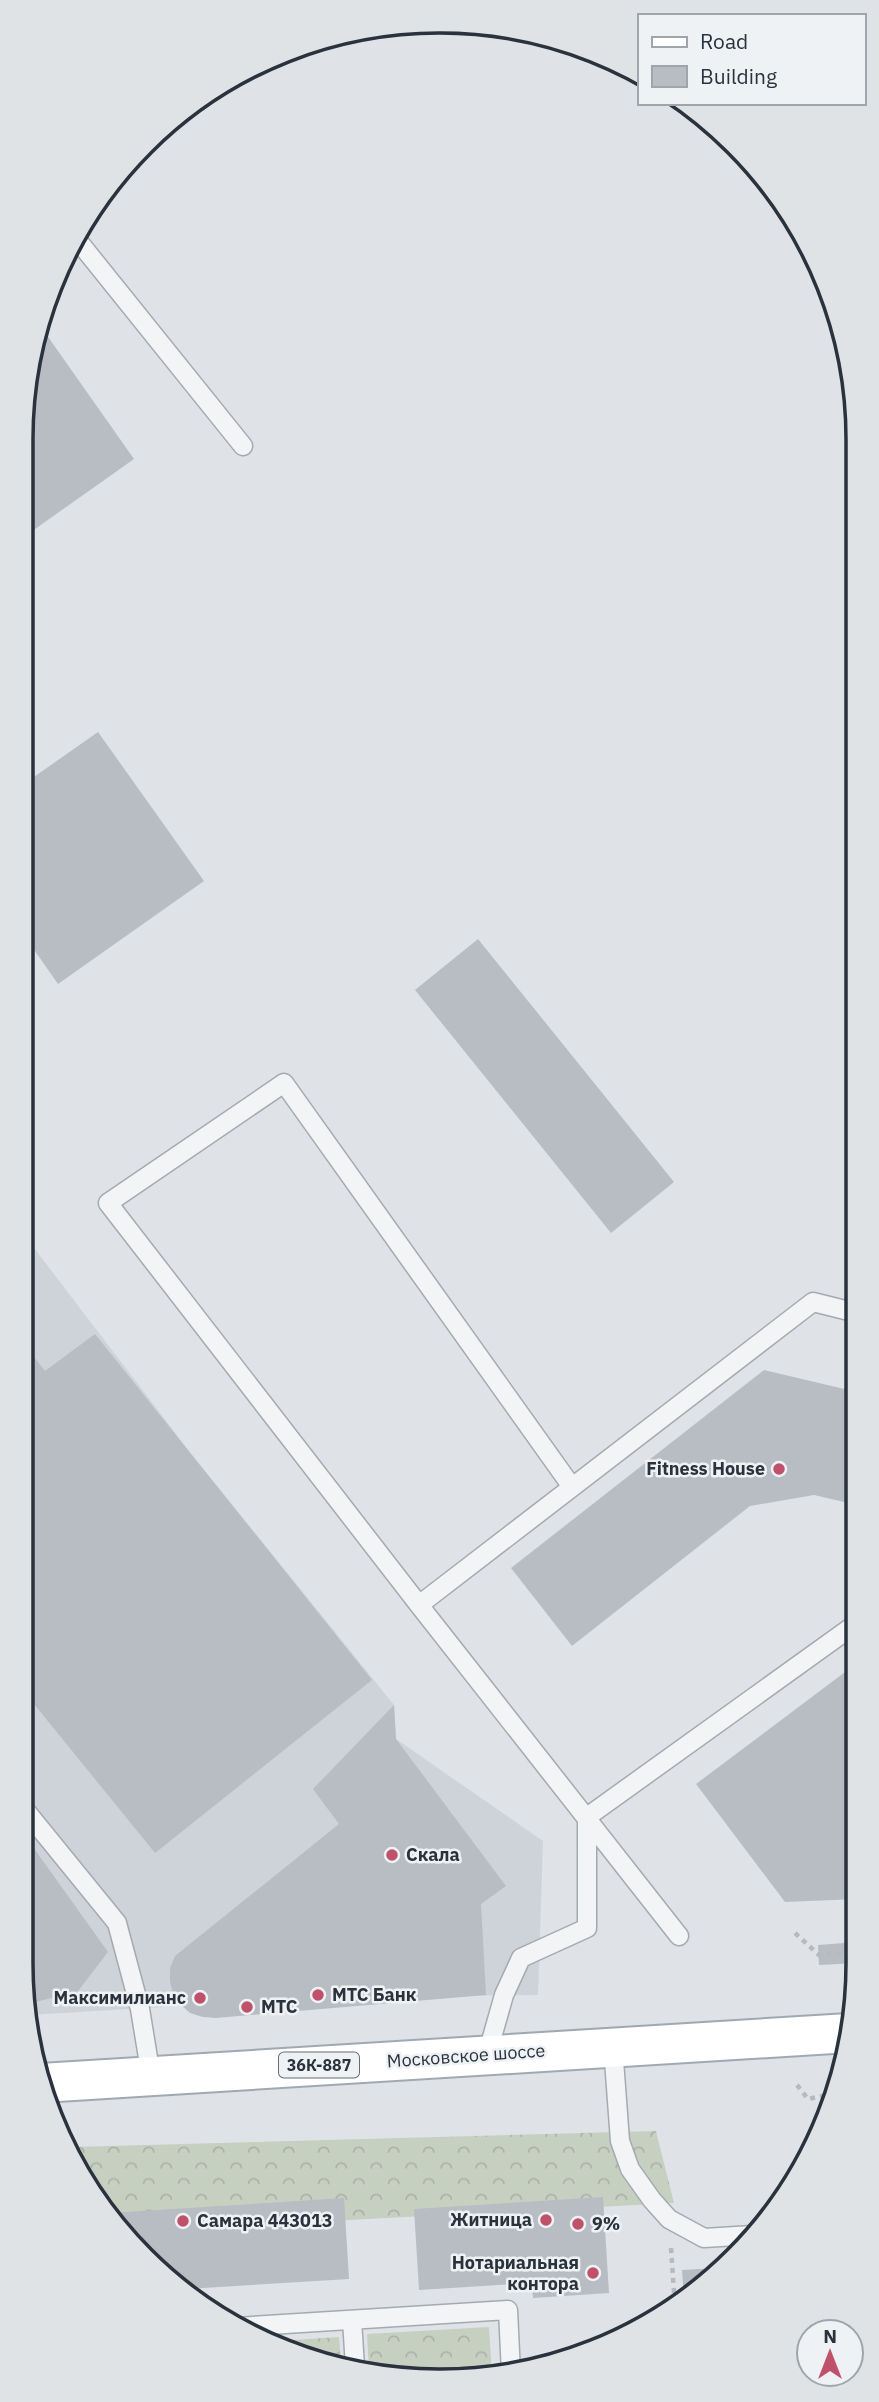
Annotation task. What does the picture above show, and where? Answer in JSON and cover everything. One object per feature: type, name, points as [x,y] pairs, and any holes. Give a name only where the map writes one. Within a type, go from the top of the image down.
[{"type":"main road","name":"Московское шоссе","points":[[52,2082],[839,2034]]},
{"type":"lane","points":[[82,246],[243,446]]},
{"type":"lane","points":[[572,1488],[284,1083],[108,1203],[419,1605],[680,1936]]},
{"type":"lane","points":[[419,1605],[813,1302],[846,1310]]},
{"type":"lane","points":[[587,1817],[846,1631]]},
{"type":"lane","points":[[487,2055],[504,1995],[522,1958],[587,1928],[587,1817]]},
{"type":"lane","points":[[33,1820],[117,1923],[140,2009],[151,2076]]},
{"type":"lane","points":[[613,2048],[620,2141],[630,2169],[669,2220],[704,2238],[740,2236]]},
{"type":"lane","points":[[258,2326],[508,2310],[510,2362]]},
{"type":"lane","points":[[352,2320],[355,2360]]},
{"type":"path","points":[[794,1933],[819,1955],[846,1953]]},
{"type":"path","points":[[797,2085],[808,2099],[823,2096]]},
{"type":"path","points":[[669,2220],[674,2294]]},
{"type":"shaded area","points":[[33,1247],[189,1451],[394,1705],[396,1739],[543,1841],[538,1995],[325,1997],[37,2015],[33,1963]]},
{"type":"green space","points":[[656,2131],[674,2203],[135,2231],[102,2188],[78,2147]]},
{"type":"green space","points":[[489,2327],[491,2365],[440,2369],[368,2362],[367,2334]]},
{"type":"green space","points":[[339,2337],[340,2356],[309,2347],[290,2340]]},
{"type":"building","points":[[47,335],[134,459],[33,531],[34,413]]},
{"type":"building","points":[[98,732],[204,881],[58,984],[33,948],[33,778]]},
{"type":"building","points":[[478,939],[674,1182],[611,1233],[415,990]]},
{"type":"building","points":[[95,1334],[372,1680],[155,1853],[33,1703],[33,1356],[45,1371]]},
{"type":"building","points":[[764,1370],[846,1389],[846,1502],[814,1495],[750,1506],[572,1646],[511,1568]]},
{"type":"building","points":[[846,1671],[846,1899],[785,1902],[696,1784]]},
{"type":"building","name":"Скала","points":[[394,1705],[396,1739],[506,1886],[481,1904],[486,1995],[216,2018],[190,2013],[173,1994],[170,1968],[175,1956],[339,1824],[313,1789]]},
{"type":"building","points":[[33,1847],[108,1952],[78,1991],[35,2002]]},
{"type":"building","points":[[846,1943],[846,1964],[819,1965],[818,1945]]},
{"type":"building","points":[[603,2197],[609,2293],[533,2298],[532,2283],[419,2290],[414,2209]]},
{"type":"building","points":[[344,2198],[349,2279],[197,2288],[152,2250],[119,2212]]},
{"type":"building","points":[[706,2269],[683,2288],[682,2270]]},
{"type":"place","name":"Fitness House","points":[[779,1469]]},
{"type":"place","name":"Скала","points":[[392,1855]]},
{"type":"place","name":"МТС Банк","points":[[318,1995]]},
{"type":"place","name":"Максимилианс","points":[[200,1998]]},
{"type":"place","name":"МТС","points":[[247,2007]]},
{"type":"place","name":"Житница","points":[[546,2220]]},
{"type":"place","name":"Самара 443013","points":[[183,2221]]},
{"type":"place","name":"9%","points":[[578,2224]]},
{"type":"place","name":"Нотариальная контора","points":[[593,2273]]}]
